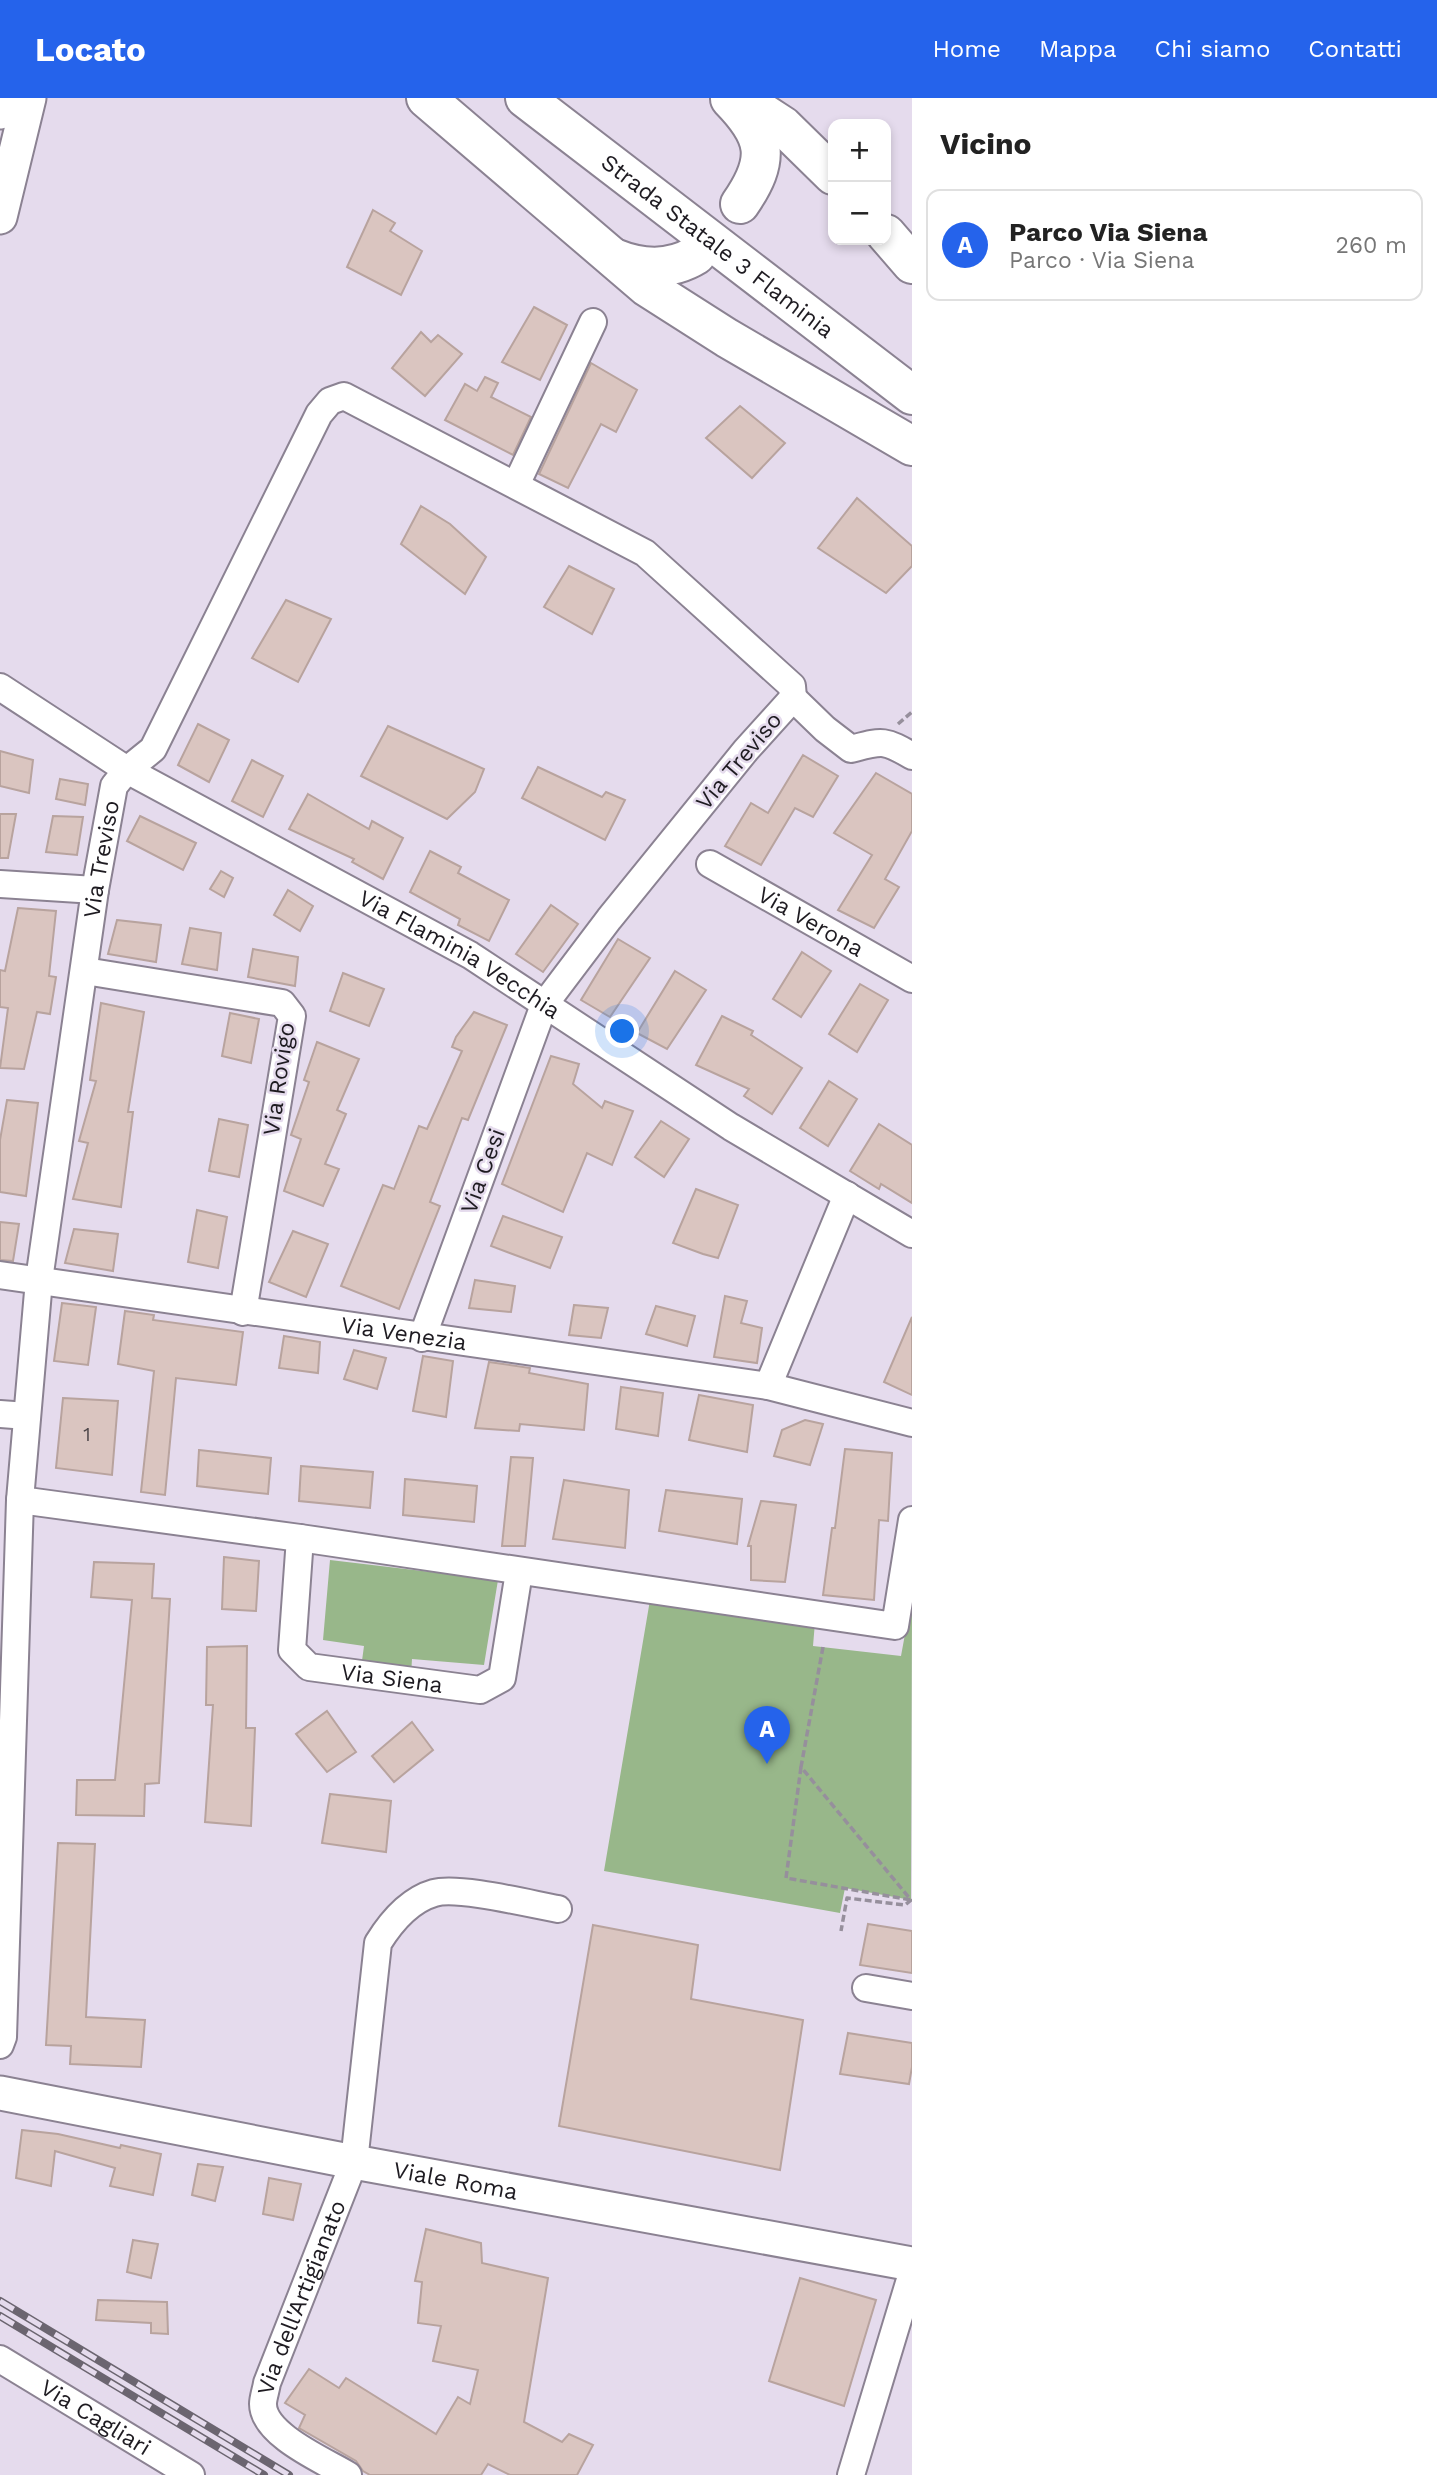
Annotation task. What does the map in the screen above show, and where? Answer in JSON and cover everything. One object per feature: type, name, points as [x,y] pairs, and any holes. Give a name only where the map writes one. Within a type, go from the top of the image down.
[{"type":"highway","points":[[426,98],[639,281],[666,300],[912,446]]},
{"type":"highway","name":"Strada Statale 3 Flaminia","points":[[525,98],[912,395]]},
{"type":"highway","name":"Strada Statale 3 Flaminia","points":[[568,98],[912,366]]},
{"type":"highway","points":[[729,98],[755,129],[760,147],[755,177],[740,204]]},
{"type":"highway","points":[[740,98],[783,126],[828,170]]},
{"type":"highway","points":[[891,240],[912,264]]},
{"type":"highway","points":[[612,258],[631,264],[660,267],[679,263],[695,255]]},
{"type":"main road","points":[[0,112],[4,98]]},
{"type":"main road","points":[[0,217],[29,98]]},
{"type":"main road","name":"Viale Roma","points":[[0,2093],[354,2162],[912,2264]]},
{"type":"street","points":[[516,485],[593,322]]},
{"type":"street","name":"Via Treviso","points":[[1,2040],[20,1500],[39,1280],[95,890],[114,786],[153,749],[319,414],[330,401],[344,396],[645,553],[792,686],[793,698],[746,750],[609,919],[544,1006]]},
{"type":"street","name":"Via Flaminia Vecchia","points":[[0,687],[127,771],[470,955],[731,1127],[912,1234]]},
{"type":"street","points":[[793,698],[825,729],[851,749],[877,742],[890,742],[912,756]]},
{"type":"street","name":"Via Verona","points":[[710,864],[912,979]]},
{"type":"street","points":[[0,884],[95,890]]},
{"type":"street","name":"Via Rovigo","points":[[85,971],[282,1003],[292,1016],[243,1312]]},
{"type":"street","name":"Via Cesi","points":[[422,1338],[544,1006]]},
{"type":"street","points":[[768,1386],[847,1195]]},
{"type":"street","name":"Via Venezia","points":[[0,1275],[768,1386],[912,1423]]},
{"type":"street","points":[[0,1414],[27,1416]]},
{"type":"street","points":[[20,1500],[300,1538],[895,1626],[906,1580],[911,1531]]},
{"type":"street","name":"Via Siena","points":[[300,1538],[292,1650],[309,1667],[481,1690],[502,1678],[519,1572]]},
{"type":"street","points":[[354,2162],[378,1943],[390,1924],[405,1910],[432,1893],[451,1890],[558,1909]]},
{"type":"street","points":[[866,1988],[912,1996]]},
{"type":"street","name":"Via dell'Artigianato","points":[[348,2475],[279,2434],[267,2421],[263,2406],[267,2383],[354,2162]]},
{"type":"street","points":[[851,2475],[912,2273]]},
{"type":"street","name":"Via Cagliari","points":[[0,2359],[191,2475]]},
{"type":"path","points":[[823,1647],[801,1767],[786,1878],[912,1899]]},
{"type":"path","points":[[801,1767],[912,1899]]},
{"type":"path","points":[[841,1931],[847,1898],[905,1905],[912,1899]]},
{"type":"green space","points":[[330,1560],[498,1580],[484,1665],[412,1659],[411,1675],[361,1668],[364,1646],[323,1640]]},
{"type":"green space","points":[[650,1600],[815,1622],[813,1646],[901,1656],[912,1607],[911,1900],[845,1888],[840,1913],[604,1871]]},
{"type":"building","points":[[373,210],[395,223],[390,231],[422,251],[401,295],[347,267]]},
{"type":"building","points":[[534,307],[567,325],[540,380],[502,362]]},
{"type":"building","points":[[421,332],[431,342],[438,335],[462,354],[425,396],[392,368]]},
{"type":"building","points":[[591,363],[637,390],[616,432],[601,424],[568,488],[539,474]]},
{"type":"building","points":[[485,377],[498,383],[491,397],[531,417],[513,455],[445,420],[465,384],[477,391]]},
{"type":"building","points":[[740,406],[785,443],[752,478],[706,438]]},
{"type":"building","points":[[857,498],[912,546],[912,566],[886,593],[818,548]]},
{"type":"building","points":[[421,506],[450,524],[486,557],[465,594],[401,544]]},
{"type":"building","points":[[569,566],[614,589],[592,634],[544,607]]},
{"type":"building","points":[[286,600],[331,619],[298,682],[252,658]]},
{"type":"building","points":[[198,724],[229,740],[209,782],[178,765]]},
{"type":"building","points":[[388,726],[484,769],[475,792],[447,819],[361,776]]},
{"type":"building","points":[[0,751],[33,760],[29,793],[0,786]]},
{"type":"building","points":[[803,755],[838,776],[813,817],[795,808],[761,865],[725,846],[751,803],[768,813]]},
{"type":"building","points":[[252,760],[283,776],[263,817],[232,801]]},
{"type":"building","points":[[538,767],[602,797],[606,792],[625,800],[605,840],[522,798]]},
{"type":"building","points":[[876,773],[912,794],[912,831],[885,879],[899,887],[874,928],[838,910],[872,855],[834,833]]},
{"type":"building","points":[[60,779],[88,784],[85,805],[56,799]]},
{"type":"building","points":[[308,794],[369,829],[372,821],[403,838],[383,879],[352,862],[354,859],[289,829]]},
{"type":"building","points":[[0,814],[16,814],[8,858],[0,858]]},
{"type":"building","points":[[53,816],[83,817],[77,855],[46,852]]},
{"type":"building","points":[[140,816],[196,843],[183,870],[127,841]]},
{"type":"building","points":[[430,851],[461,867],[458,873],[509,900],[489,941],[458,925],[460,919],[410,892]]},
{"type":"building","points":[[221,871],[233,878],[224,897],[210,889]]},
{"type":"building","points":[[288,890],[313,906],[300,931],[274,915]]},
{"type":"building","points":[[551,905],[578,924],[543,972],[516,954]]},
{"type":"building","points":[[18,908],[56,911],[49,976],[56,977],[50,1014],[37,1012],[24,1069],[0,1068],[8,1008],[0,1007],[0,970],[5,971]]},
{"type":"building","points":[[117,920],[161,925],[156,962],[108,954]]},
{"type":"building","points":[[190,928],[221,933],[217,970],[182,964]]},
{"type":"building","points":[[618,939],[650,958],[610,1017],[581,1000]]},
{"type":"building","points":[[253,949],[298,957],[295,986],[248,977]]},
{"type":"building","points":[[802,952],[831,971],[801,1017],[773,999]]},
{"type":"building","points":[[675,971],[706,990],[667,1049],[637,1033]]},
{"type":"building","points":[[343,973],[384,989],[369,1026],[330,1011]]},
{"type":"building","points":[[860,984],[888,1000],[857,1052],[829,1034]]},
{"type":"building","points":[[101,1003],[144,1012],[128,1112],[133,1112],[121,1207],[73,1199],[88,1143],[79,1141],[96,1081],[90,1080]]},
{"type":"building","points":[[474,1012],[507,1025],[468,1120],[462,1118],[430,1202],[440,1206],[399,1309],[341,1286],[383,1185],[394,1189],[419,1126],[427,1129],[462,1051],[452,1047],[456,1037]]},
{"type":"building","points":[[230,1013],[259,1019],[251,1063],[222,1056]]},
{"type":"building","points":[[722,1016],[753,1031],[751,1035],[802,1068],[772,1114],[744,1096],[749,1089],[696,1065]]},
{"type":"building","points":[[317,1042],[359,1059],[337,1110],[346,1114],[325,1164],[339,1169],[323,1206],[284,1191],[301,1139],[291,1135],[309,1082],[304,1080]]},
{"type":"building","points":[[551,1056],[579,1064],[573,1084],[602,1108],[605,1101],[633,1111],[612,1165],[587,1153],[563,1212],[502,1184]]},
{"type":"building","points":[[829,1081],[857,1099],[828,1146],[800,1128]]},
{"type":"building","points":[[7,1100],[38,1103],[26,1196],[0,1192],[0,1140]]},
{"type":"building","points":[[219,1119],[248,1125],[239,1177],[209,1171]]},
{"type":"building","points":[[661,1121],[689,1139],[664,1177],[635,1157]]},
{"type":"building","points":[[879,1124],[912,1145],[912,1203],[881,1184],[879,1189],[850,1171]]},
{"type":"building","points":[[696,1189],[738,1205],[718,1258],[673,1243]]},
{"type":"building","points":[[197,1210],[227,1217],[218,1268],[188,1262]]},
{"type":"building","points":[[503,1216],[562,1237],[550,1268],[491,1246]]},
{"type":"building","points":[[0,1222],[19,1224],[13,1261],[0,1260]]},
{"type":"building","points":[[74,1229],[118,1234],[113,1271],[65,1263]]},
{"type":"building","points":[[293,1231],[328,1244],[306,1297],[269,1282]]},
{"type":"building","points":[[475,1280],[515,1286],[511,1312],[469,1308]]},
{"type":"building","points":[[725,1296],[747,1301],[741,1323],[762,1328],[757,1363],[714,1357]]},
{"type":"building","points":[[62,1303],[96,1307],[88,1365],[54,1361]]},
{"type":"building","points":[[574,1305],[608,1308],[601,1338],[569,1335]]},
{"type":"building","points":[[656,1306],[695,1316],[687,1346],[646,1334]]},
{"type":"building","points":[[125,1311],[154,1315],[153,1320],[243,1332],[236,1385],[176,1378],[165,1495],[141,1492],[154,1371],[118,1364]]},
{"type":"building","points":[[912,1317],[912,1395],[884,1382]]},
{"type":"building","points":[[284,1336],[320,1342],[318,1373],[279,1368]]},
{"type":"building","points":[[354,1350],[386,1358],[377,1389],[344,1379]]},
{"type":"building","points":[[423,1356],[453,1361],[446,1417],[413,1411]]},
{"type":"building","points":[[489,1362],[530,1368],[529,1373],[588,1384],[584,1430],[520,1424],[519,1431],[475,1428]]},
{"type":"building","points":[[621,1387],[663,1393],[658,1436],[616,1429]]},
{"type":"building","points":[[699,1395],[753,1405],[747,1452],[689,1440]]},
{"type":"building","points":[[63,1398],[118,1401],[112,1475],[56,1468]]},
{"type":"building","points":[[805,1420],[823,1424],[810,1465],[774,1456],[782,1430]]},
{"type":"building","points":[[845,1449],[892,1453],[888,1521],[879,1520],[874,1600],[823,1595]]},
{"type":"building","points":[[199,1450],[271,1458],[268,1494],[197,1486]]},
{"type":"building","points":[[511,1457],[533,1458],[525,1546],[502,1546]]},
{"type":"building","points":[[301,1466],[373,1472],[370,1508],[299,1501]]},
{"type":"building","points":[[405,1479],[477,1486],[474,1522],[403,1515]]},
{"type":"building","points":[[564,1480],[629,1490],[625,1548],[553,1539]]},
{"type":"building","points":[[666,1490],[742,1499],[737,1544],[659,1531]]},
{"type":"building","points":[[761,1501],[796,1505],[785,1582],[751,1580],[751,1546],[748,1546]]},
{"type":"building","points":[[224,1557],[259,1561],[256,1611],[222,1609]]},
{"type":"building","points":[[94,1562],[154,1564],[152,1598],[170,1599],[159,1783],[145,1784],[144,1816],[76,1815],[77,1780],[115,1780],[132,1600],[91,1597]]},
{"type":"building","points":[[247,1646],[246,1728],[255,1728],[251,1826],[205,1822],[213,1705],[206,1705],[207,1647]]},
{"type":"building","points":[[327,1711],[356,1752],[327,1772],[296,1734]]},
{"type":"building","points":[[412,1722],[433,1750],[394,1782],[372,1756]]},
{"type":"building","points":[[330,1794],[391,1801],[386,1852],[322,1843]]},
{"type":"building","points":[[58,1843],[95,1844],[86,2017],[145,2020],[141,2067],[70,2064],[71,2046],[46,2045]]},
{"type":"building","points":[[868,1924],[912,1931],[912,1973],[860,1965]]},
{"type":"building","points":[[593,1925],[698,1945],[691,1999],[803,2020],[780,2170],[559,2126]]},
{"type":"building","points":[[848,2033],[912,2043],[909,2084],[840,2074]]},
{"type":"building","points":[[22,2130],[58,2134],[161,2154],[153,2195],[110,2186],[115,2168],[55,2151],[51,2186],[16,2178]]},
{"type":"building","points":[[198,2164],[223,2167],[215,2201],[192,2195]]},
{"type":"building","points":[[269,2178],[301,2184],[293,2220],[263,2214]]},
{"type":"building","points":[[426,2229],[481,2243],[482,2263],[548,2278],[524,2422],[562,2442],[569,2434],[593,2445],[577,2475],[510,2475],[488,2464],[481,2475],[370,2475],[363,2471],[356,2461],[299,2428],[305,2415],[285,2403],[309,2369],[339,2388],[346,2378],[436,2434],[458,2397],[470,2404],[478,2370],[433,2361],[441,2326],[418,2323],[422,2282],[415,2281]]},
{"type":"building","points":[[133,2240],[158,2244],[151,2278],[127,2272]]},
{"type":"building","points":[[800,2278],[876,2300],[844,2406],[769,2381]]},
{"type":"building","points":[[98,2300],[167,2302],[168,2334],[151,2333],[151,2323],[96,2320]]},
{"type":"railway","points":[[0,2301],[289,2475]]},
{"type":"railway","points":[[0,2316],[264,2475]]},
{"type":"place","name":"Parco Via Siena","points":[[767,1764]]}]
